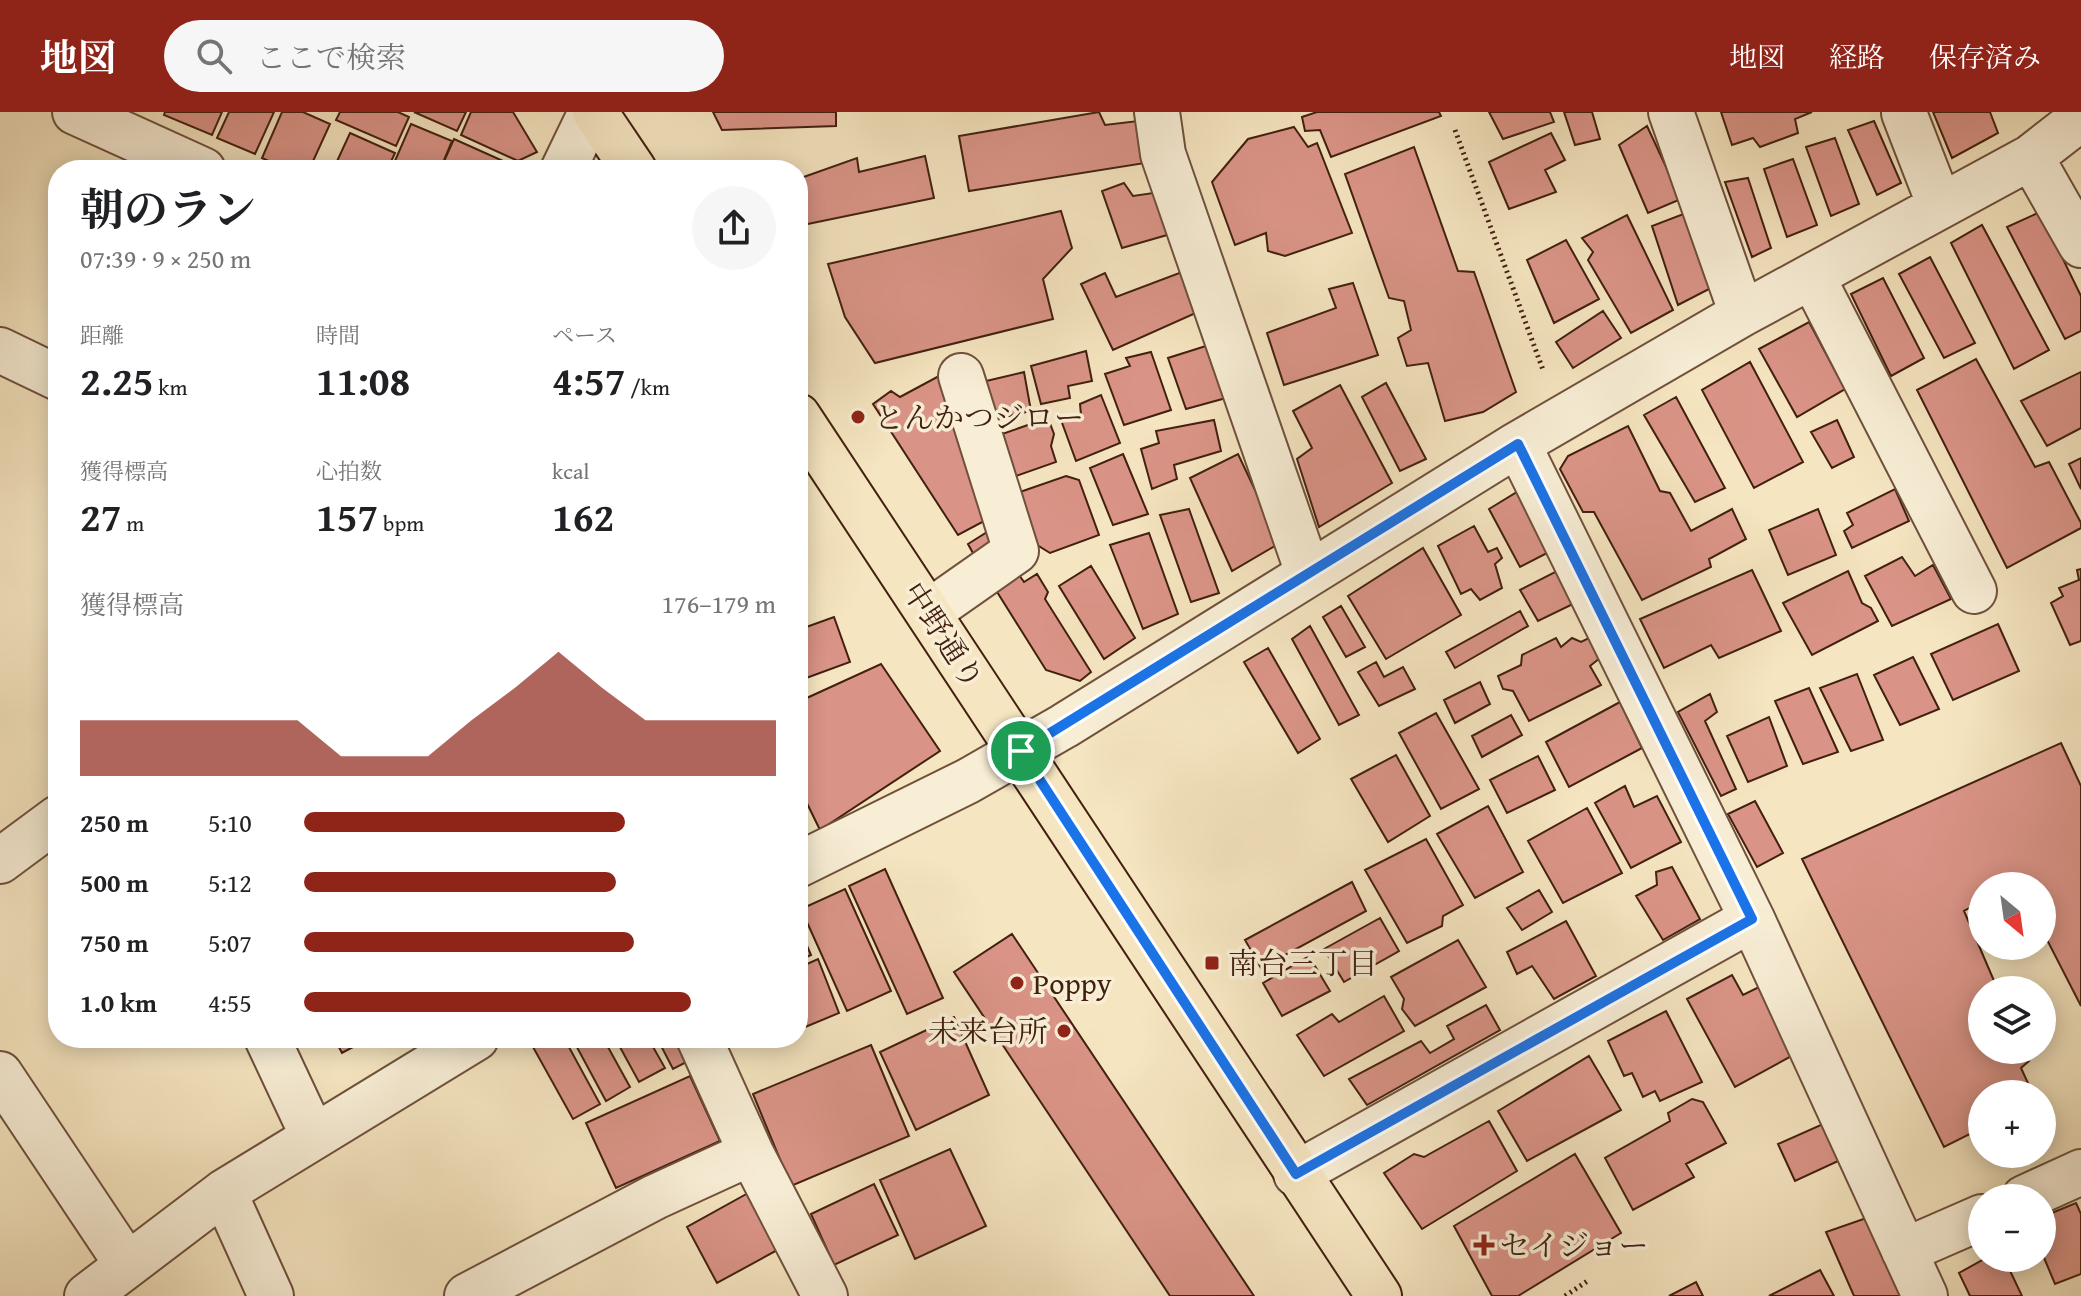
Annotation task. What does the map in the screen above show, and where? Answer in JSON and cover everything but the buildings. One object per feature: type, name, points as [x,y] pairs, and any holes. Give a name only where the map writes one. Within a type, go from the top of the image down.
[{"type":"main road","points":[[593,112],[627,160]]},
{"type":"main road","name":"中野通り","points":[[808,431],[1379,1296]]},
{"type":"street","points":[[75,112],[181,160]]},
{"type":"street","points":[[568,160],[593,112]]},
{"type":"street","points":[[1157,112],[1163,154],[1308,573]]},
{"type":"street","points":[[1671,112],[1742,314]]},
{"type":"street","points":[[1904,113],[1940,206]]},
{"type":"street","points":[[808,860],[968,781],[1021,751],[1518,444],[1742,314],[2031,157],[2081,118]]},
{"type":"street","points":[[2031,157],[2081,245]]},
{"type":"street","points":[[1812,276],[1974,591]]},
{"type":"street","points":[[0,350],[48,373]]},
{"type":"street","points":[[929,612],[1016,551],[961,376]]},
{"type":"street","points":[[1518,444],[1752,919],[1925,1296]]},
{"type":"street","points":[[0,861],[48,825]]},
{"type":"street","points":[[1296,1174],[1752,919]]},
{"type":"street","points":[[272,1048],[313,1136]]},
{"type":"street","points":[[87,1296],[126,1263],[224,1192],[459,1048]]},
{"type":"street","points":[[704,1048],[751,1153],[825,1296]]},
{"type":"street","points":[[0,1074],[126,1263]]},
{"type":"street","points":[[467,1296],[655,1197],[751,1153]]},
{"type":"street","points":[[2055,1184],[2081,1172]]},
{"type":"street","points":[[224,1192],[271,1296]]},
{"type":"street","points":[[1904,1251],[1968,1223]]},
{"type":"path","points":[[1455,130],[1561,419]]},
{"type":"path","points":[[1565,1296],[1589,1280]]},
{"type":"place","name":"とんかつジロー","points":[[858,417]]},
{"type":"place","name":"南台三丁目","points":[[1212,963]]},
{"type":"place","name":"Poppy","points":[[1017,983]]},
{"type":"place","name":"未来台所","points":[[1064,1031]]},
{"type":"place","name":"セイジョー","points":[[1484,1245]]},
{"type":"route","points":[[1518,444],[1752,919],[1296,1174],[1021,751],[1518,444]]}]
